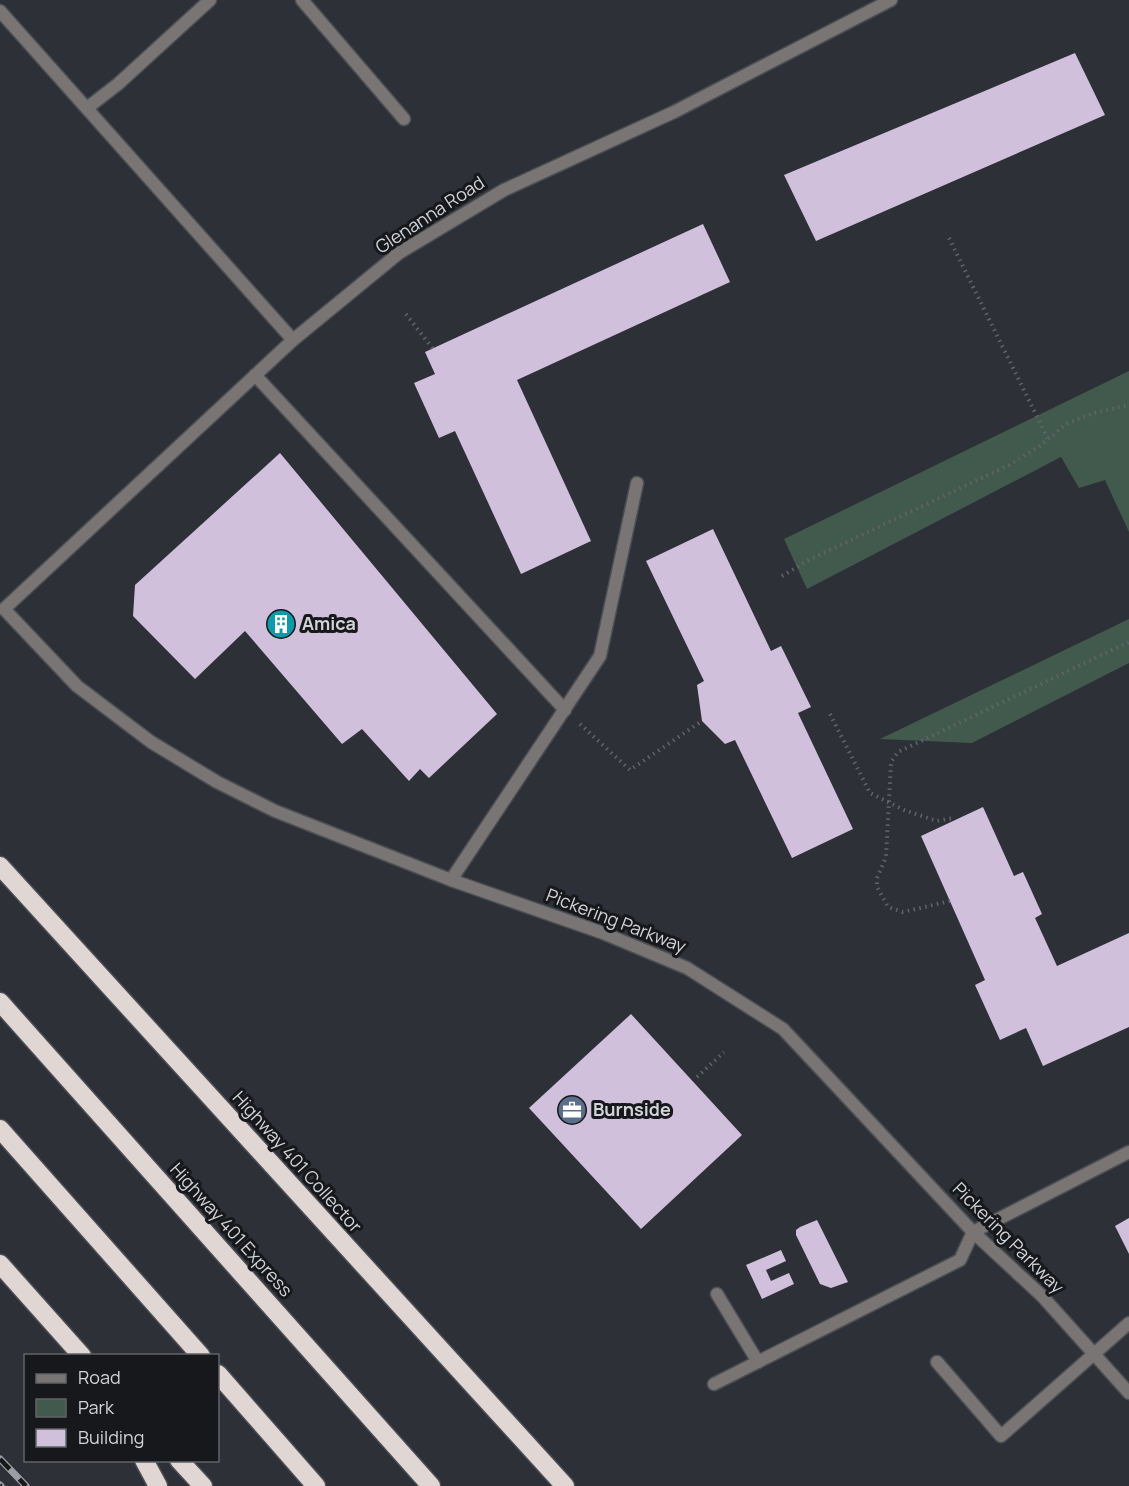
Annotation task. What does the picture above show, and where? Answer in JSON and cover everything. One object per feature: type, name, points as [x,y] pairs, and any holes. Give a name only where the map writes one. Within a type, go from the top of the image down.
[{"type":"highway","name":"Highway 401 Collector","points":[[0,866],[565,1486]]},
{"type":"highway","name":"Highway 401 Express","points":[[0,1002],[431,1486]]},
{"type":"highway","points":[[0,1129],[199,1354]]},
{"type":"highway","points":[[0,1264],[80,1354]]},
{"type":"highway","points":[[219,1375],[316,1486]]},
{"type":"highway","points":[[145,1462],[158,1486]]},
{"type":"highway","points":[[180,1462],[203,1486]]},
{"type":"street","points":[[87,108],[118,84],[210,0]]},
{"type":"street","points":[[302,0],[404,119]]},
{"type":"street","name":"Glenanna Road","points":[[4,609],[293,340],[399,253],[504,190],[674,112],[891,0]]},
{"type":"street","points":[[0,11],[293,340]]},
{"type":"street","points":[[255,375],[565,710]]},
{"type":"street","points":[[451,880],[600,656],[637,483]]},
{"type":"street","name":"Pickering Parkway","points":[[4,609],[77,686],[151,742],[198,771],[275,811],[451,880],[603,933],[687,968],[783,1029],[973,1232],[1042,1296],[1129,1393]]},
{"type":"street","points":[[714,1384],[960,1260],[973,1232],[1129,1152]]},
{"type":"street","points":[[717,1294],[758,1362]]},
{"type":"street","points":[[937,1362],[1001,1436],[1129,1323]]},
{"type":"path","points":[[949,238],[1048,439]]},
{"type":"path","points":[[406,314],[433,349]]},
{"type":"path","points":[[782,576],[809,560],[1009,465],[1066,424],[1094,413],[1129,405]]},
{"type":"path","points":[[950,901],[903,912],[888,907],[877,887],[877,878],[886,857],[891,762],[898,752],[1129,642]]},
{"type":"path","points":[[565,710],[630,770],[702,721]]},
{"type":"path","points":[[830,714],[870,793],[937,821],[953,818]]},
{"type":"path","points":[[697,1077],[724,1052]]},
{"type":"green space","points":[[1129,371],[1129,532],[1105,480],[1079,488],[1061,457],[807,589],[784,539]]},
{"type":"green space","points":[[1129,619],[1129,663],[972,743],[880,739]]},
{"type":"building","points":[[1075,53],[1105,115],[816,241],[784,175]]},
{"type":"building","points":[[703,224],[730,282],[517,380],[591,541],[521,574],[455,431],[439,438],[414,383],[435,374],[425,352]]},
{"type":"building","name":"Amica","points":[[280,453],[497,714],[429,778],[420,769],[409,781],[362,729],[342,744],[245,631],[195,679],[133,616],[135,585]]},
{"type":"building","points":[[713,529],[771,651],[781,646],[811,707],[798,713],[853,829],[792,858],[735,740],[725,744],[702,721],[697,685],[704,681],[646,561]]},
{"type":"building","points":[[983,807],[1014,876],[1023,872],[1042,914],[1035,918],[1057,966],[1129,933],[1129,1027],[1043,1066],[1026,1028],[1000,1040],[975,985],[985,980],[921,836]]},
{"type":"building","points":[[631,1014],[742,1135],[641,1229],[529,1108]]},
{"type":"building","points":[[1129,1218],[1129,1254],[1115,1226]]},
{"type":"building","points":[[817,1220],[848,1282],[831,1288],[820,1284],[796,1235],[796,1230],[800,1227]]},
{"type":"building","points":[[781,1250],[786,1261],[766,1270],[771,1281],[789,1273],[794,1284],[762,1299],[746,1265]]},
{"type":"railway","points":[[0,1459],[26,1486]]},
{"type":"place","name":"Amica","points":[[281,624]]},
{"type":"place","name":"Burnside","points":[[572,1110]]}]
